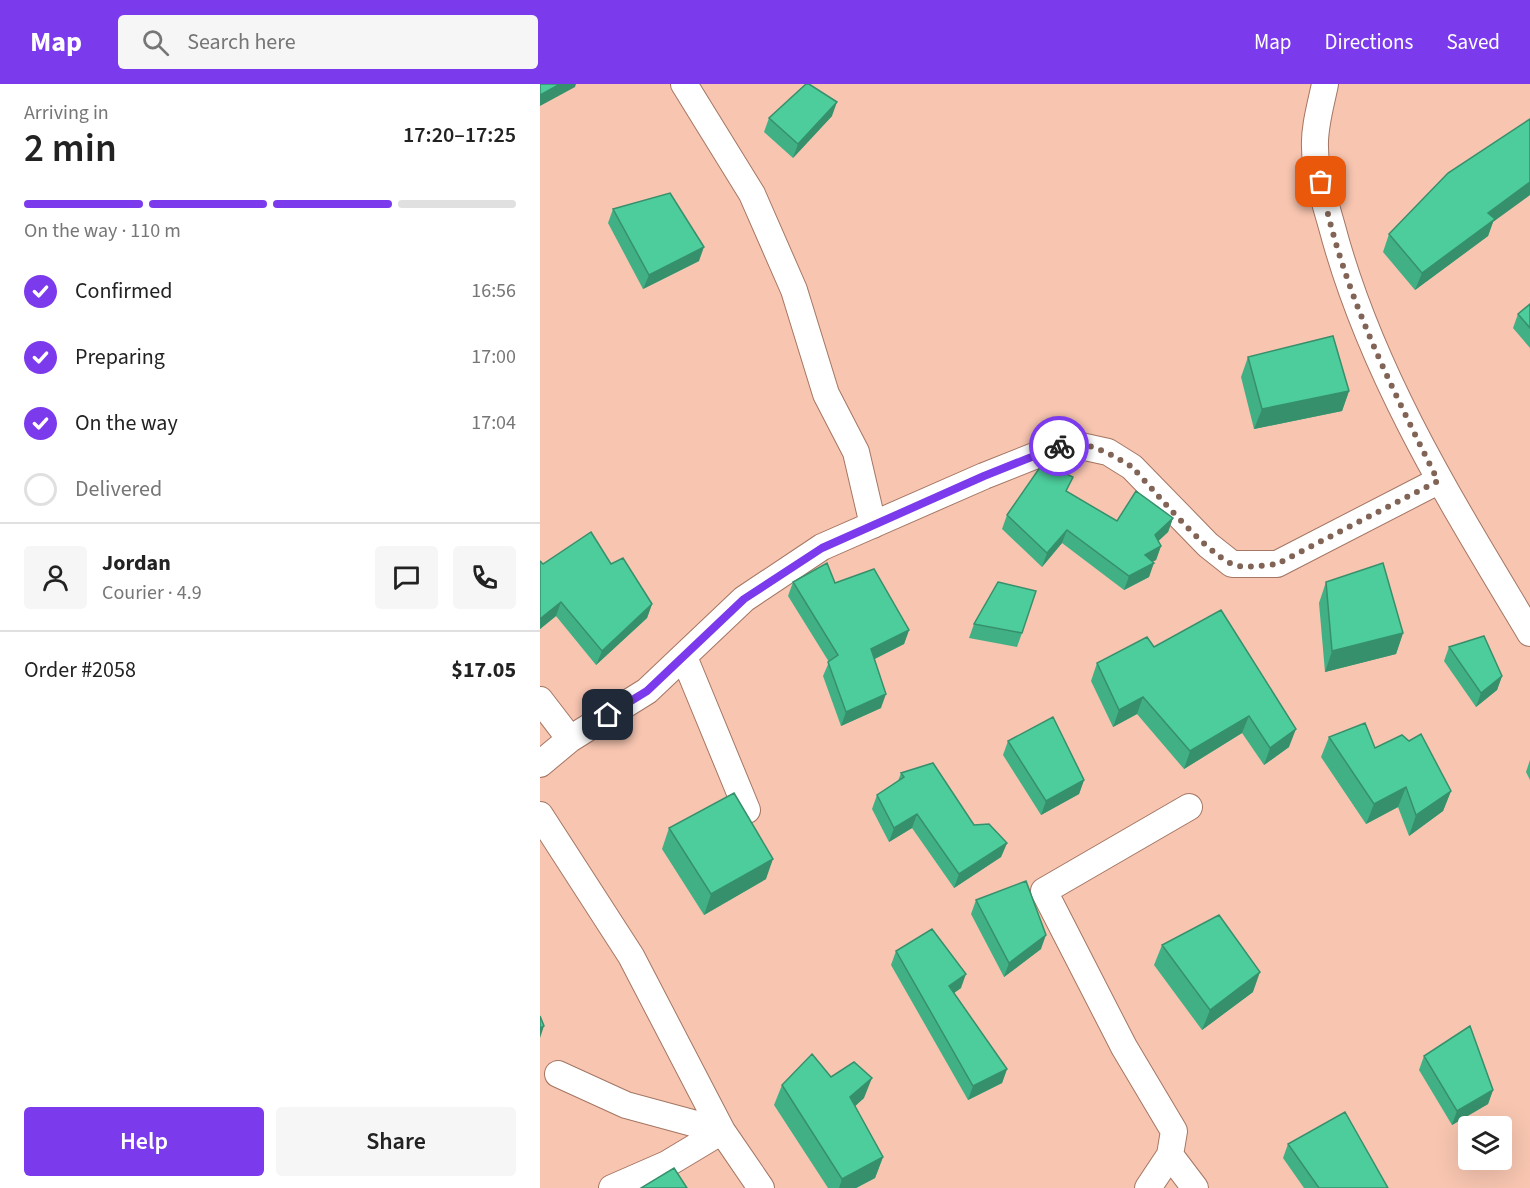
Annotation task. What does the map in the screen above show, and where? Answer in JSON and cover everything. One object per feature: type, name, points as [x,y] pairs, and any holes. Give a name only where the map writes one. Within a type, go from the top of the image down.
[{"type":"street","points":[[684,84],[752,194],[794,290],[826,394],[856,452],[873,525]]},
{"type":"street","points":[[1325,84],[1314,147],[1324,199],[1342,265],[1380,364],[1438,481],[1530,633]]},
{"type":"street","points":[[540,764],[570,739],[647,691],[744,599],[822,548],[984,476],[1068,443],[1108,452],[1132,467],[1208,545],[1232,564],[1277,564],[1438,481]]},
{"type":"street","points":[[684,657],[747,810]]},
{"type":"street","points":[[540,700],[570,739]]},
{"type":"street","points":[[1148,1188],[1170,1155],[1174,1131],[1124,1047],[1044,891],[1189,807]]},
{"type":"street","points":[[540,815],[631,956],[723,1131],[761,1188]]},
{"type":"street","points":[[558,1074],[626,1106],[723,1131]]},
{"type":"street","points":[[612,1188],[667,1164],[723,1131]]},
{"type":"street","points":[[1170,1155],[1195,1188]]},
{"type":"building","points":[[540,84],[560,84],[540,95]]},
{"type":"building","points":[[806,84],[837,102],[798,144],[769,118]]},
{"type":"building","points":[[1530,119],[1530,182],[1488,213],[1495,219],[1422,273],[1389,234],[1448,173]]},
{"type":"building","points":[[670,193],[704,247],[649,275],[613,209]]},
{"type":"building","points":[[1530,304],[1530,328],[1518,314]]},
{"type":"building","points":[[1333,336],[1349,391],[1262,409],[1248,357]]},
{"type":"building","points":[[1043,463],[1073,477],[1066,491],[1117,521],[1136,491],[1173,518],[1155,535],[1161,546],[1145,555],[1154,563],[1129,576],[1067,530],[1047,553],[1007,515]]},
{"type":"building","points":[[591,532],[611,564],[623,558],[652,604],[602,651],[561,602],[540,619],[540,561],[543,564]]},
{"type":"building","points":[[827,563],[835,583],[874,569],[909,630],[871,649],[886,694],[846,712],[828,662],[838,655],[793,582]]},
{"type":"building","points":[[1383,563],[1403,633],[1332,651],[1326,582]]},
{"type":"building","points":[[998,582],[1036,591],[1022,633],[974,624]]},
{"type":"building","points":[[1221,610],[1296,729],[1270,748],[1249,716],[1190,751],[1143,697],[1119,710],[1097,663],[1147,637],[1154,647]]},
{"type":"building","points":[[1484,636],[1502,676],[1481,693],[1449,647]]},
{"type":"building","points":[[1053,717],[1084,780],[1046,801],[1008,741]]},
{"type":"building","points":[[1365,723],[1375,748],[1402,735],[1409,741],[1421,734],[1451,791],[1416,815],[1406,787],[1374,804],[1329,737]]},
{"type":"building","points":[[933,763],[974,825],[989,824],[1007,843],[959,874],[917,814],[894,828],[877,795],[904,777],[901,773]]},
{"type":"building","points":[[734,793],[773,859],[711,894],[669,828]]},
{"type":"building","points":[[1026,881],[1046,935],[1009,963],[976,900]]},
{"type":"building","points":[[1219,915],[1260,972],[1210,1010],[1162,945]]},
{"type":"building","points":[[932,929],[966,974],[949,986],[1007,1069],[973,1086],[896,951]]},
{"type":"building","points":[[540,1016],[544,1026],[540,1028]]},
{"type":"building","points":[[1470,1026],[1493,1090],[1457,1111],[1424,1056]]},
{"type":"building","points":[[812,1054],[831,1077],[854,1062],[872,1078],[850,1097],[883,1157],[842,1179],[782,1085]]},
{"type":"building","points":[[1345,1112],[1388,1188],[1319,1188],[1288,1144]]},
{"type":"building","points":[[674,1168],[687,1188],[641,1188]]},
{"type":"way so far","points":[[1059,446],[1068,443],[1108,452],[1120,459],[1132,467],[1208,545],[1232,564],[1249,566],[1277,564],[1438,481],[1380,364],[1342,265],[1321,182]]},
{"type":"route","points":[[608,715],[647,691],[744,599],[822,548],[984,476],[1059,446]]}]
